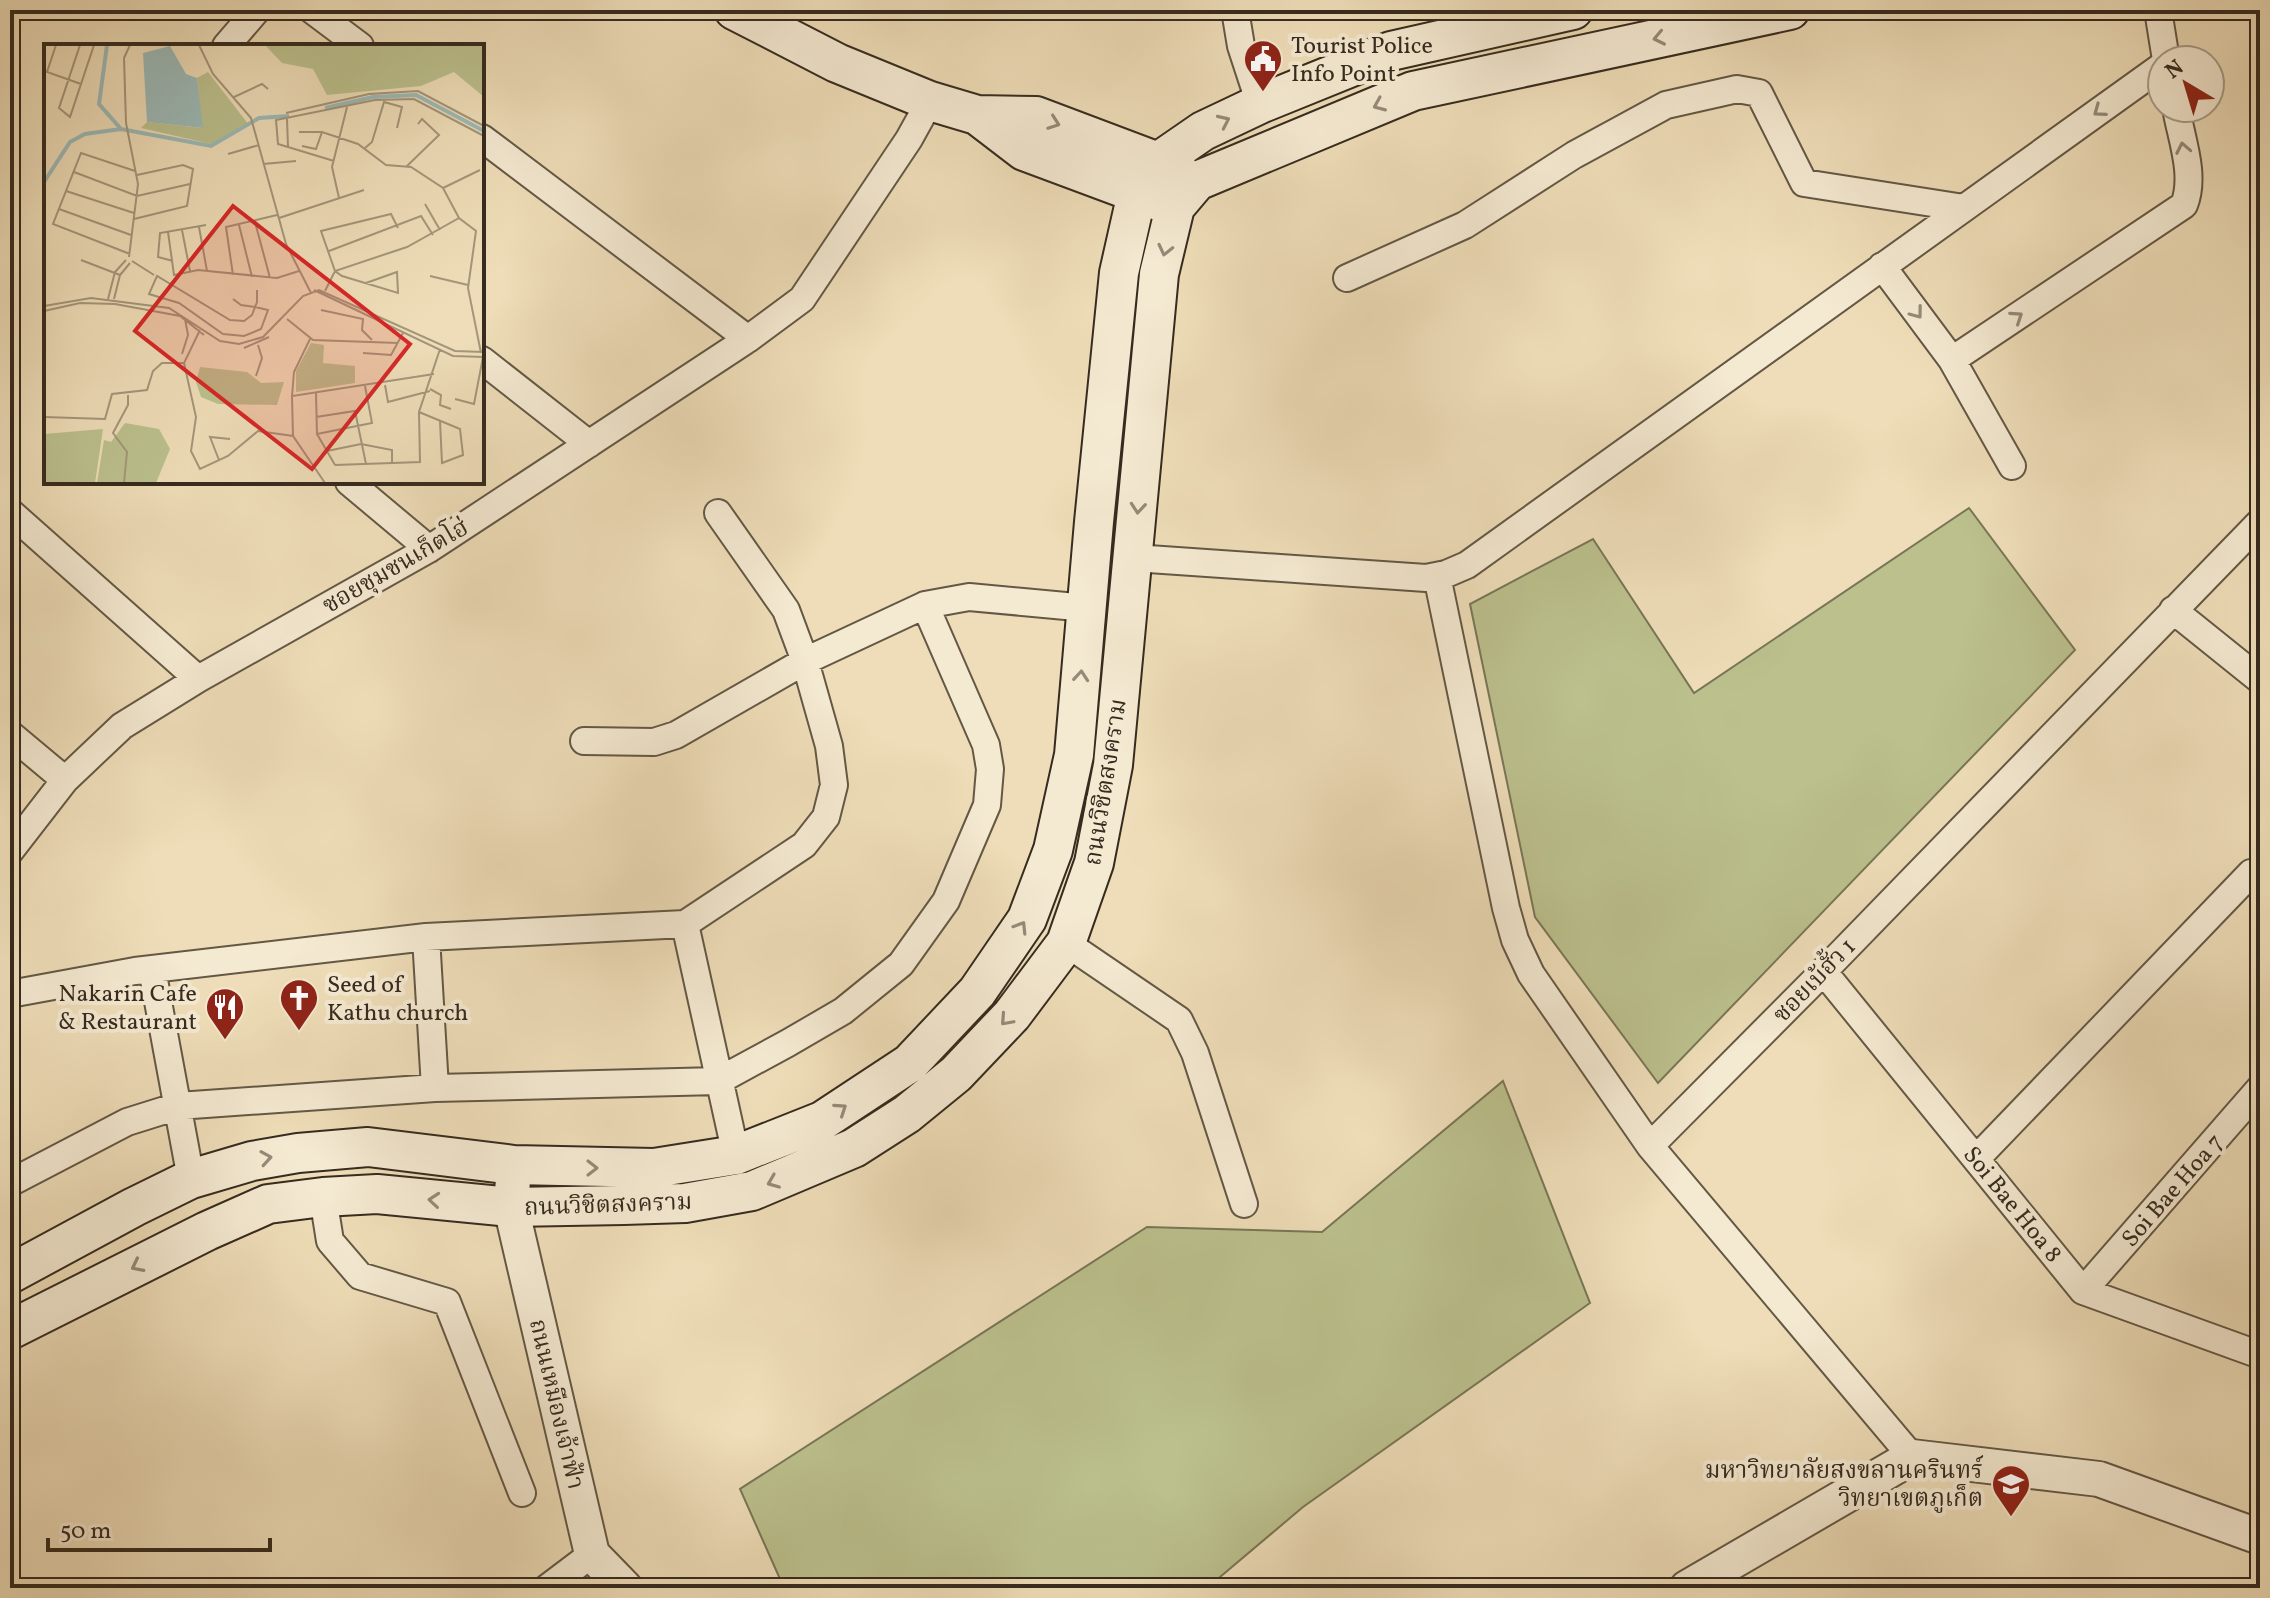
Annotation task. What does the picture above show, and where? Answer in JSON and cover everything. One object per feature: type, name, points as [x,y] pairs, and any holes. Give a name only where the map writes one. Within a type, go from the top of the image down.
[{"type":"main road","points":[[734,10],[837,63],[930,101],[977,115],[1036,116],[1158,162],[1186,194]]},
{"type":"main road","name":"ถนนวิชิตสงคราม","points":[[10,1274],[191,1179],[252,1161],[298,1153],[368,1147],[514,1165],[654,1168],[736,1155],[822,1121],[910,1063],[977,992],[1027,919],[1053,850],[1074,755],[1119,273],[1137,193],[1158,162],[1203,131],[1260,104],[1391,51],[1573,10]]},
{"type":"main road","points":[[977,115],[1024,151],[1137,193],[1186,194],[1413,91],[1790,10]]},
{"type":"main road","name":"ถนนวิชิตสงคราม","points":[[10,1330],[207,1231],[268,1204],[377,1194],[511,1207],[685,1203],[752,1191],[854,1148],[907,1114],[956,1074],[1012,1015],[1066,943],[1094,863],[1113,765],[1159,274],[1186,194]]},
{"type":"street","points":[[228,44],[257,10]]},
{"type":"street","points":[[312,10],[357,44]]},
{"type":"street","points":[[1235,10],[1241,46],[1260,104]]},
{"type":"street","points":[[2158,10],[2163,44]]},
{"type":"street","points":[[1134,558],[1426,578],[1467,565],[2146,77]]},
{"type":"street","points":[[1347,278],[1465,225],[1574,155],[1666,105],[1737,89],[1759,93],[1804,183],[1964,208]]},
{"type":"street","name":"ซอยชุมชนเก็ตโฮ่","points":[[10,851],[65,780],[122,726],[198,679],[429,549],[748,339],[802,299],[909,139],[930,101]]},
{"type":"street","points":[[1952,360],[2184,205],[2190,181],[2179,124]]},
{"type":"street","points":[[484,140],[748,339]]},
{"type":"street","points":[[1882,266],[1952,360],[2012,466]]},
{"type":"street","points":[[484,362],[589,444]]},
{"type":"street","points":[[351,484],[429,549]]},
{"type":"street","points":[[10,512],[198,679]]},
{"type":"street","points":[[10,994],[152,969],[426,937],[685,924],[804,845],[826,817],[834,785],[829,746],[805,661],[786,610],[718,513]]},
{"type":"street","name":"ซอยเบ้ฮั้ว 1","points":[[1650,1146],[2260,522]]},
{"type":"street","points":[[1437,576],[1506,908],[1515,940],[1531,974],[1650,1146],[1912,1457]]},
{"type":"street","points":[[584,741],[654,742],[676,735],[805,661],[925,605],[969,597],[1087,608]]},
{"type":"street","points":[[10,1183],[127,1122],[178,1106],[435,1088],[718,1081],[843,1011],[901,964],[946,901],[987,805],[990,769],[986,745],[925,605]]},
{"type":"street","points":[[2173,610],[2260,680]]},
{"type":"street","points":[[10,734],[65,780]]},
{"type":"street","points":[[1976,1159],[2251,873],[2260,881]]},
{"type":"street","points":[[685,924],[736,1155]]},
{"type":"street","points":[[426,937],[435,1088]]},
{"type":"street","points":[[1066,943],[1179,1020],[1195,1053],[1244,1204]]},
{"type":"street","points":[[152,969],[191,1179]]},
{"type":"street","name":"Soi Bae Hoa 8","points":[[1823,971],[2083,1291]]},
{"type":"street","name":"Soi Bae Hoa 7","points":[[2083,1291],[2260,1088]]},
{"type":"street","name":"ถนนเหมืองเจ้าฟ้า","points":[[514,1165],[511,1207],[592,1554]]},
{"type":"street","points":[[323,1197],[330,1241],[360,1276],[447,1302],[522,1493]]},
{"type":"street","points":[[2083,1291],[2260,1355]]},
{"type":"street","points":[[1687,1588],[1912,1457],[2099,1479],[2260,1537]]},
{"type":"street","points":[[547,1588],[592,1554],[625,1588]]},
{"type":"green space","points":[[1969,508],[2075,650],[1658,1083],[1535,917],[1470,604],[1593,539],[1694,693]]},
{"type":"green space","points":[[1503,1081],[1590,1303],[1303,1507],[1207,1588],[784,1588],[740,1489],[1147,1227],[1322,1232]]},
{"type":"place","name":"Tourist Police Info Point","points":[[1263,93]]},
{"type":"place","name":"Seed of Kathu church","points":[[299,1032]]},
{"type":"place","name":"Nakarin Cafe & Restaurant","points":[[225,1041]]},
{"type":"place","name":"มหาวิทยาลัยสงขลานครินทร์ วิทยาเขตภูเก็ต","points":[[2011,1518]]}]
